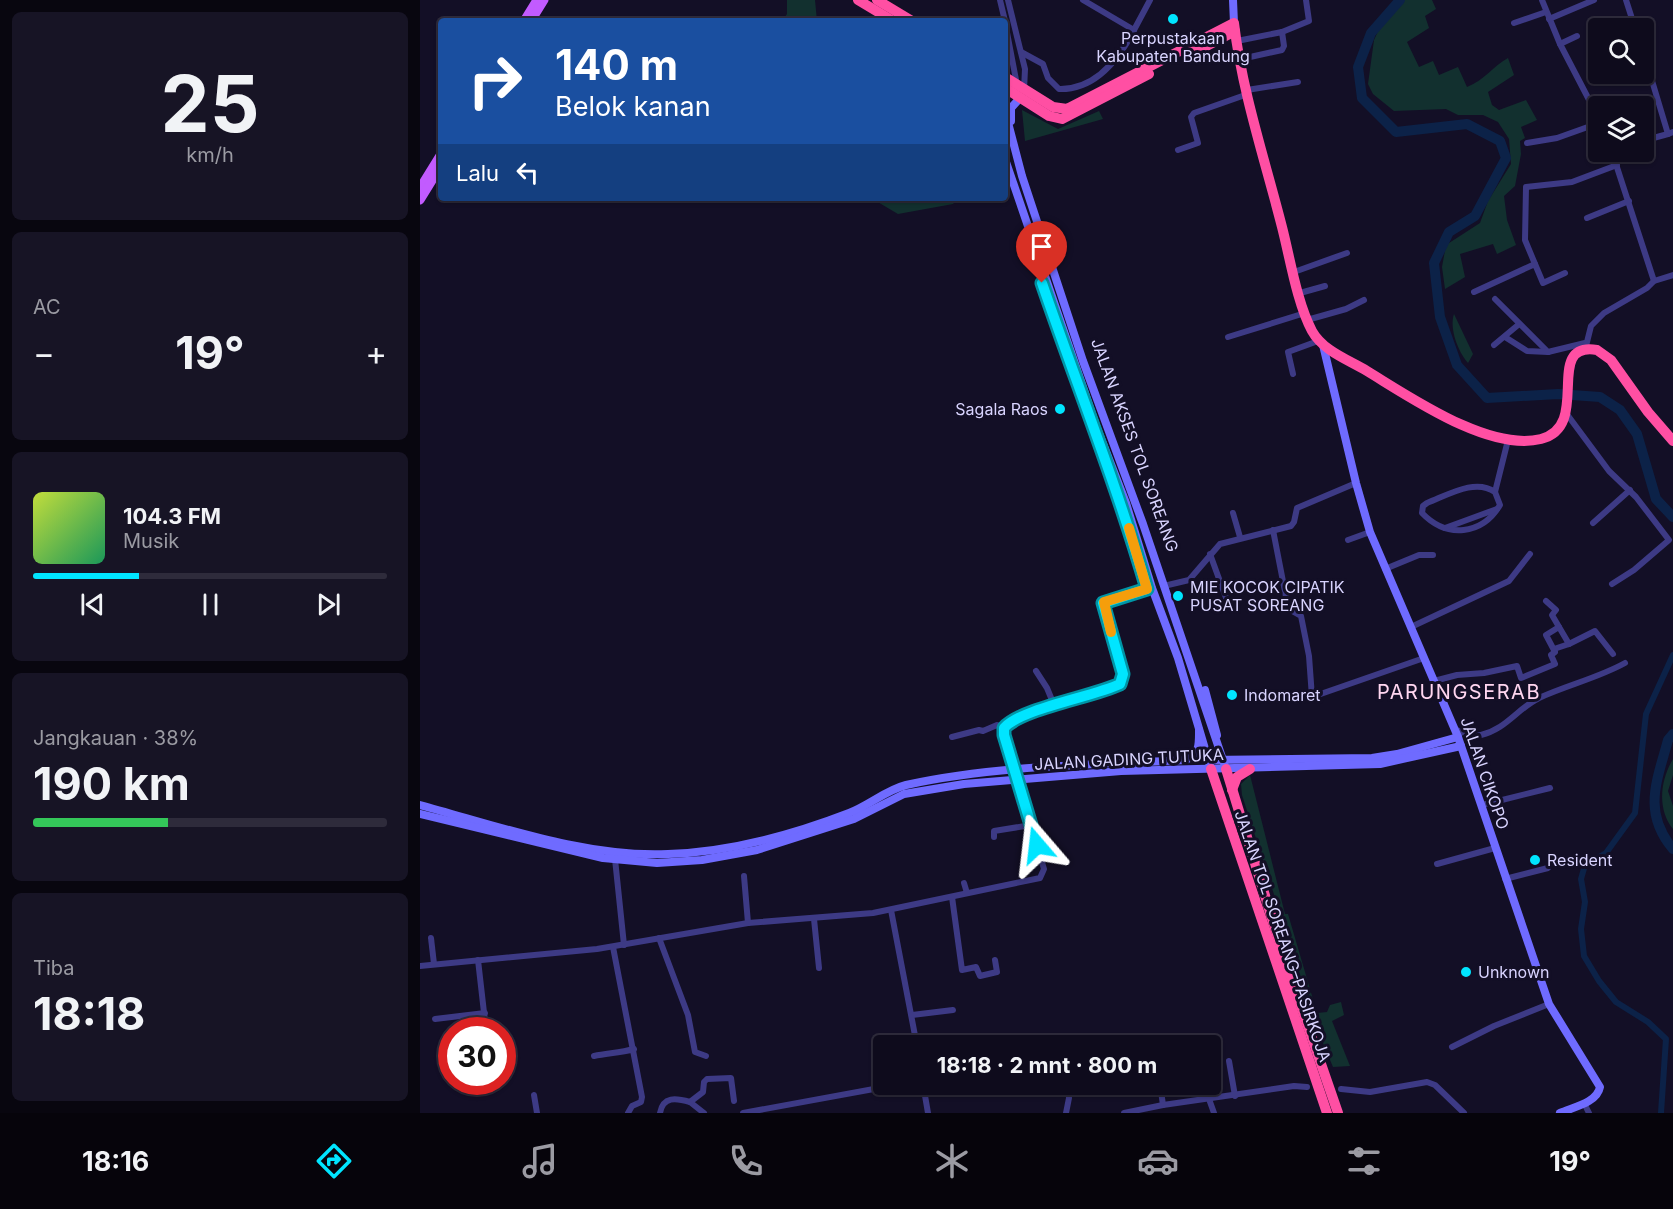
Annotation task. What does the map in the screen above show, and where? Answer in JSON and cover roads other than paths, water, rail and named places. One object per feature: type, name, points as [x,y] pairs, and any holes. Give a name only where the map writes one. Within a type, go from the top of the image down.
[{"type":"highway","points":[[858,0],[892,16]]},
{"type":"highway","points":[[877,0],[892,16]]},
{"type":"highway","points":[[1008,80],[1049,116],[1066,119],[1150,70],[1236,32],[1248,92],[1306,316],[1321,343],[1441,416],[1508,440],[1531,441],[1551,436],[1561,428],[1566,411],[1567,376],[1574,355],[1585,346],[1597,350],[1611,360],[1673,441]]},
{"type":"highway","points":[[1008,89],[1019,92]]},
{"type":"highway","name":"JALAN TOL SOREANG–PASIRKOJA","points":[[1224,764],[1283,954],[1338,1113]]},
{"type":"highway","name":"JALAN TOL SOREANG–PASIRKOJA","points":[[1209,765],[1327,1113]]},
{"type":"highway","points":[[1232,790],[1237,777],[1250,769]]},
{"type":"main road","points":[[526,18],[537,0]]},
{"type":"main road","points":[[533,18],[544,0]]},
{"type":"main road","points":[[1233,0],[1236,32]]},
{"type":"main road","points":[[1011,132],[1011,108],[1019,92]]},
{"type":"main road","name":"JALAN AKSES TOL SOREANG","points":[[1008,122],[1022,176],[1079,363],[1209,765]]},
{"type":"main road","points":[[420,188],[438,159]]},
{"type":"main road","name":"JALAN AKSES TOL SOREANG","points":[[1020,162],[1027,173],[1107,414],[1216,723],[1216,738]]},
{"type":"main road","name":"JALAN AKSES TOL SOREANG","points":[[1008,168],[1079,363],[1146,523],[1224,764]]},
{"type":"main road","points":[[420,200],[438,171]]},
{"type":"main road","name":"JALAN AKSES TOL SOREANG","points":[[1008,177],[1038,273],[1093,431],[1121,497],[1147,589],[1191,719],[1199,730]]},
{"type":"main road","name":"JALAN CIKOPO","points":[[1321,343],[1370,532],[1458,737],[1549,1004],[1599,1083],[1598,1093],[1584,1103]]},
{"type":"main road","name":"JALAN GADING TUTUKA","points":[[420,813],[604,851],[647,854],[701,852],[754,842],[844,815],[907,785],[1014,770],[1186,760],[1196,755],[1199,748],[1199,730]]},
{"type":"main road","name":"JALAN GADING TUTUKA","points":[[1224,764],[1250,769],[1380,764],[1458,737]]},
{"type":"main road","name":"JALAN GADING TUTUKA","points":[[420,805],[460,820],[615,860],[657,863],[756,850],[854,819],[908,793],[1017,779],[1121,771],[1372,758],[1397,754],[1458,737]]},
{"type":"main road","points":[[1560,1113],[1584,1103]]},
{"type":"street","points":[[1083,0],[1134,30]]},
{"type":"street","points":[[1022,52],[1043,64],[1053,85],[1066,89],[1100,76],[1121,54],[1150,0]]},
{"type":"street","points":[[1236,32],[1282,32],[1309,21],[1305,0]]},
{"type":"street","points":[[1542,0],[1560,44],[1588,99]]},
{"type":"street","points":[[1549,20],[1594,0]]},
{"type":"street","points":[[1626,0],[1632,18]]},
{"type":"street","points":[[1004,18],[1001,2],[1010,1],[1026,73],[1019,92]]},
{"type":"street","points":[[1514,23],[1546,12]]},
{"type":"street","points":[[1241,59],[1282,50],[1284,46],[1282,32]]},
{"type":"street","points":[[1560,44],[1577,36]]},
{"type":"street","points":[[1008,37],[1019,92]]},
{"type":"street","points":[[1178,150],[1198,143],[1191,117],[1194,113],[1248,92],[1298,82]]},
{"type":"street","points":[[1654,83],[1671,133],[1654,138]]},
{"type":"street","points":[[1527,143],[1557,138],[1588,125]]},
{"type":"street","points":[[1616,162],[1654,281]]},
{"type":"street","points":[[1565,273],[1543,283],[1525,240],[1526,187],[1572,182],[1617,165]]},
{"type":"street","points":[[1587,218],[1629,201]]},
{"type":"street","points":[[1294,272],[1347,253]]},
{"type":"street","points":[[1474,292],[1535,264]]},
{"type":"street","points":[[1505,337],[1533,353],[1585,346],[1591,326],[1604,313],[1654,281],[1673,274]]},
{"type":"street","points":[[1300,293],[1325,286]]},
{"type":"street","points":[[1495,299],[1518,325],[1548,352]]},
{"type":"street","points":[[1228,337],[1306,316],[1346,309],[1364,300]]},
{"type":"street","points":[[1494,345],[1518,325]]},
{"type":"street","points":[[1293,374],[1288,352],[1321,343]]},
{"type":"street","points":[[1566,411],[1609,471],[1630,490],[1671,542],[1612,584]]},
{"type":"street","points":[[1495,492],[1508,440]]},
{"type":"street","points":[[1168,585],[1187,581],[1218,545],[1293,524],[1295,511],[1300,507],[1356,483]]},
{"type":"street","points":[[1475,486],[1488,487],[1495,492],[1500,505],[1498,509],[1485,523],[1465,532],[1445,528],[1429,520],[1422,513],[1427,503],[1475,486]]},
{"type":"street","points":[[1593,523],[1630,490]]},
{"type":"street","points":[[1445,528],[1498,509]]},
{"type":"street","points":[[1233,513],[1240,537]]},
{"type":"street","points":[[1273,530],[1287,602],[1292,611],[1302,617],[1309,656],[1312,697],[1424,658]]},
{"type":"street","points":[[1348,540],[1370,532]]},
{"type":"street","points":[[1210,554],[1226,598]]},
{"type":"street","points":[[1411,627],[1513,578],[1530,554]]},
{"type":"street","points":[[1385,569],[1419,555],[1433,555]]},
{"type":"street","points":[[1004,728],[1011,722],[1054,705],[1121,682],[1123,674],[1103,603],[1147,589]]},
{"type":"street","points":[[1546,601],[1557,610],[1552,615],[1569,644]]},
{"type":"street","points":[[1434,681],[1516,666],[1521,678],[1555,664],[1551,655],[1555,652],[1546,635],[1559,627]]},
{"type":"street","points":[[1554,649],[1595,631],[1612,654]]},
{"type":"street","points":[[1458,737],[1498,729],[1524,707],[1541,697],[1596,678],[1625,663]]},
{"type":"street","points":[[1036,671],[1054,705]]},
{"type":"street","points":[[952,737],[983,731],[997,725],[1004,728]]},
{"type":"street","points":[[420,966],[613,947],[748,923],[814,919],[891,910],[999,888],[1043,876],[1043,865],[1014,770],[1004,728]]},
{"type":"street","points":[[1482,805],[1550,788]]},
{"type":"street","points":[[993,837],[994,831],[1031,825]]},
{"type":"street","points":[[1437,864],[1495,848]]},
{"type":"street","points":[[615,860],[624,945]]},
{"type":"street","points":[[1505,879],[1548,868]]},
{"type":"street","points":[[744,876],[748,923]]},
{"type":"street","points":[[964,883],[967,893]]},
{"type":"street","points":[[952,897],[961,968],[964,970],[976,968],[980,976],[997,972],[995,960]]},
{"type":"street","points":[[891,910],[915,1035]]},
{"type":"street","points":[[814,919],[819,968]]},
{"type":"street","points":[[431,938],[434,964]]},
{"type":"street","points":[[659,938],[688,1015],[695,1052],[706,1056]]},
{"type":"street","points":[[613,947],[642,1100],[628,1113]]},
{"type":"street","points":[[478,960],[485,1017]]},
{"type":"street","points":[[1452,1047],[1494,1026],[1549,1004]]},
{"type":"street","points":[[912,1016],[953,1010]]},
{"type":"street","points":[[435,1019],[485,1013]]},
{"type":"street","points":[[594,1056],[606,1053],[612,1055],[634,1049]]},
{"type":"street","points":[[1228,1061],[1235,1096]]},
{"type":"street","points":[[690,1102],[702,1092],[705,1080],[729,1078],[732,1079],[734,1101]]},
{"type":"street","points":[[1341,1089],[1370,1092],[1427,1082],[1435,1085],[1464,1113]]},
{"type":"street","points":[[1124,1113],[1294,1086],[1307,1087]]},
{"type":"street","points":[[743,1113],[873,1089]]},
{"type":"street","points":[[534,1095],[537,1113]]},
{"type":"street","points":[[926,1095],[928,1113]]},
{"type":"street","points":[[1066,1113],[1069,1095]]},
{"type":"street","points":[[1162,1095],[1163,1105]]},
{"type":"street","points":[[660,1113],[662,1106],[675,1098],[690,1102],[704,1113]]},
{"type":"street","points":[[1209,1099],[1214,1113]]},
{"type":"street","points":[[1584,1103],[1589,1113]]},
{"type":"waterway","points":[[1400,0],[1371,33],[1358,67],[1362,98],[1396,132],[1467,124],[1500,141],[1506,158],[1475,216],[1449,232],[1434,263],[1440,317],[1457,365],[1487,398],[1558,394],[1600,397],[1620,410],[1637,434],[1656,499],[1673,517]]},
{"type":"waterway","points":[[1661,1113],[1666,1039],[1648,1022],[1616,1002],[1599,981],[1584,956],[1581,929],[1585,902],[1581,879],[1585,865],[1606,853],[1635,813],[1646,714],[1673,655]]},
{"type":"waterway","points":[[1673,734],[1668,740],[1655,796],[1658,822],[1663,835],[1673,849]]},
{"type":"place","name":"Perpustakaan Kabupaten Bandung","points":[[1173,19]]},
{"type":"place","name":"Sagala Raos","points":[[1060,409]]},
{"type":"place","name":"MIE KOCOK CIPATIK PUSAT SOREANG","points":[[1178,596]]},
{"type":"place","name":"Indomaret","points":[[1232,695]]},
{"type":"place","name":"Resident","points":[[1535,860]]},
{"type":"place","name":"Unknown","points":[[1466,972]]},
{"type":"district","name":"PARUNGSERAB","points":[[1459,692]]}]
